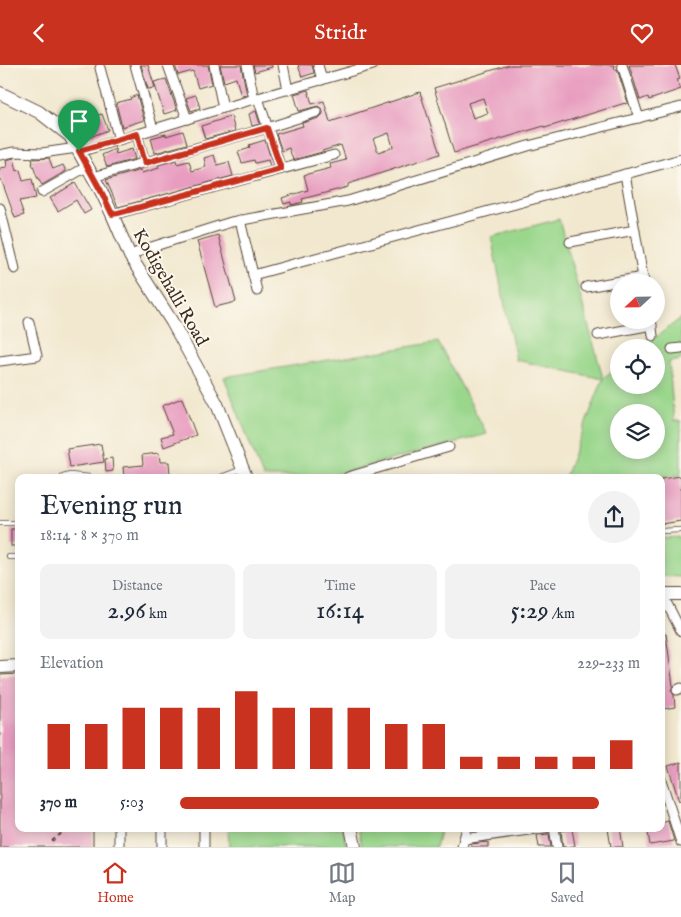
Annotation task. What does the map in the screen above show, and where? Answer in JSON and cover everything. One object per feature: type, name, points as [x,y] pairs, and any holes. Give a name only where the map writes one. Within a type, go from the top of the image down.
[{"type":"street","points":[[135,65],[153,129]]},
{"type":"street","points":[[168,65],[186,119]]},
{"type":"street","points":[[214,65],[223,108]]},
{"type":"street","points":[[247,65],[256,99],[281,169]]},
{"type":"street","points":[[283,65],[288,89]]},
{"type":"street","points":[[318,65],[322,80]]},
{"type":"street","points":[[0,155],[14,152],[42,153],[78,150],[322,80],[352,68],[374,65]]},
{"type":"street","points":[[622,65],[639,118]]},
{"type":"street","points":[[100,69],[119,139]]},
{"type":"street","name":"Kodigehalli Road","points":[[0,93],[38,112],[70,136],[112,214],[130,256],[172,322],[218,404],[239,474]]},
{"type":"street","points":[[130,256],[142,250],[231,222],[348,201],[528,146],[681,107]]},
{"type":"street","points":[[42,192],[90,172],[145,163],[317,112]]},
{"type":"street","points":[[137,134],[145,163]]},
{"type":"street","points":[[112,214],[334,155]]},
{"type":"street","points":[[253,275],[681,159]]},
{"type":"street","points":[[625,174],[643,274]]},
{"type":"street","points":[[0,208],[15,269]]},
{"type":"street","points":[[240,220],[257,291]]},
{"type":"street","points":[[570,242],[635,230]]},
{"type":"street","points":[[586,287],[610,284]]},
{"type":"street","points":[[0,361],[37,356],[29,322]]},
{"type":"street","points":[[598,335],[624,329]]},
{"type":"street","points":[[652,329],[653,335]]},
{"type":"street","points":[[372,474],[449,447]]},
{"type":"street","points":[[665,594],[681,594]]},
{"type":"street","points":[[665,600],[681,631]]},
{"type":"street","points":[[0,667],[15,666]]},
{"type":"street","points":[[665,793],[681,842]]},
{"type":"street","points":[[665,812],[671,811]]},
{"type":"street","points":[[119,832],[119,847]]},
{"type":"street","points":[[162,832],[162,847]]},
{"type":"street","points":[[204,832],[204,847]]},
{"type":"street","points":[[352,832],[355,847]]},
{"type":"street","points":[[463,843],[525,832]]},
{"type":"street","points":[[554,832],[557,847]]},
{"type":"lane","points":[[0,523],[15,523]]},
{"type":"lane","points":[[665,531],[680,530]]},
{"type":"lane","points":[[8,557],[15,557]]},
{"type":"path","points":[[52,841],[62,832]]},
{"type":"green space","points":[[559,219],[603,378],[610,373],[610,394],[665,394],[665,339],[653,339],[681,318],[681,360],[669,362],[674,421],[681,421],[681,475],[566,474],[603,379],[516,360],[491,237]]},
{"type":"green space","points":[[438,342],[487,434],[337,474],[262,474],[224,377]]},
{"type":"green space","points":[[681,537],[681,577],[665,576],[665,538]]},
{"type":"green space","points":[[228,832],[344,832],[346,847],[229,847]]},
{"type":"green space","points":[[359,832],[440,832],[436,847],[362,847]]},
{"type":"building","points":[[141,65],[148,65],[155,88],[148,89]]},
{"type":"building","points":[[175,65],[208,65],[212,84],[198,88],[193,71],[178,75]]},
{"type":"building","points":[[220,65],[241,65],[247,95],[241,96],[236,78],[224,82]]},
{"type":"building","points":[[253,65],[272,65],[272,67],[255,72]]},
{"type":"building","points":[[298,65],[312,65],[314,73],[302,77]]},
{"type":"building","points":[[509,65],[614,65],[628,103],[454,153],[434,88]],"holes":[[[483,98],[488,113],[473,118],[468,103]]]},
{"type":"building","points":[[629,65],[675,65],[680,79],[677,80],[681,89],[649,100],[648,97],[640,100]]},
{"type":"building","points":[[166,79],[177,110],[164,114],[154,82]]},
{"type":"building","points":[[308,90],[312,104],[324,101],[330,122],[420,92],[440,154],[348,184],[348,187],[302,199],[303,202],[291,205],[291,202],[284,204],[282,198],[308,190],[304,175],[331,168],[330,164],[346,160],[341,145],[293,160],[289,148],[282,151],[276,134],[303,126],[302,123],[319,118],[323,114],[323,110],[318,106],[299,111],[294,94]],"holes":[[[389,133],[393,147],[378,152],[373,139]]]},
{"type":"building","points":[[137,95],[144,120],[122,127],[116,103],[131,99]]},
{"type":"building","points":[[196,95],[200,108],[191,111],[186,98]]},
{"type":"building","points":[[86,107],[90,118],[102,114],[108,130],[90,137],[84,122],[80,124],[75,111]]},
{"type":"building","points":[[256,111],[260,124],[252,126],[249,114]]},
{"type":"building","points":[[231,116],[235,131],[205,139],[201,126]]},
{"type":"building","points":[[183,131],[187,144],[155,153],[151,138]]},
{"type":"building","points":[[265,140],[273,165],[270,166],[268,160],[255,163],[254,160],[242,163],[238,152],[250,148],[249,145]]},
{"type":"building","points":[[115,149],[116,154],[132,149],[135,159],[107,167],[102,155]]},
{"type":"building","points":[[214,155],[217,165],[229,162],[233,176],[118,207],[106,180],[141,170],[142,173],[159,168],[158,165],[176,160],[177,164],[189,161],[192,171],[206,167],[204,158]]},
{"type":"building","points":[[14,158],[17,171],[20,170],[23,181],[32,179],[36,198],[19,201],[24,215],[15,218],[0,176],[0,168],[7,167],[6,160]]},
{"type":"building","points":[[49,158],[53,169],[63,165],[66,171],[42,185],[37,177],[32,159]]},
{"type":"building","points":[[75,183],[91,210],[84,214],[76,200],[58,211],[50,198]]},
{"type":"building","points":[[218,235],[236,302],[215,307],[197,241]]},
{"type":"building","points":[[182,398],[196,435],[164,447],[161,437],[173,434],[162,406]]},
{"type":"building","points":[[101,444],[104,462],[70,467],[67,449]]},
{"type":"building","points":[[159,453],[160,462],[169,462],[170,474],[124,474],[123,467],[143,465],[142,455]]},
{"type":"building","points":[[112,458],[113,471],[106,472],[105,459]]},
{"type":"building","points":[[681,476],[681,521],[665,523],[665,478]]},
{"type":"building","points":[[11,529],[15,529],[15,546],[11,546]]},
{"type":"building","points":[[665,634],[673,686],[671,690],[674,695],[675,707],[665,709]]},
{"type":"building","points":[[15,674],[15,832],[93,832],[93,847],[0,847],[0,675]]},
{"type":"building","points":[[681,762],[681,800],[679,801],[668,766]]},
{"type":"building","points":[[668,821],[674,841],[650,845],[648,832],[665,832],[665,822]]},
{"type":"building","points":[[561,832],[573,832],[575,846],[563,847]]},
{"type":"building","points":[[608,832],[621,832],[623,847],[611,847]]},
{"type":"building","points":[[549,834],[551,847],[539,847],[537,835]]},
{"type":"building","points":[[488,842],[488,847],[470,847],[471,844]]},
{"type":"route","points":[[267,128],[281,169],[112,214],[79,151],[137,134],[145,163],[267,128]]}]
